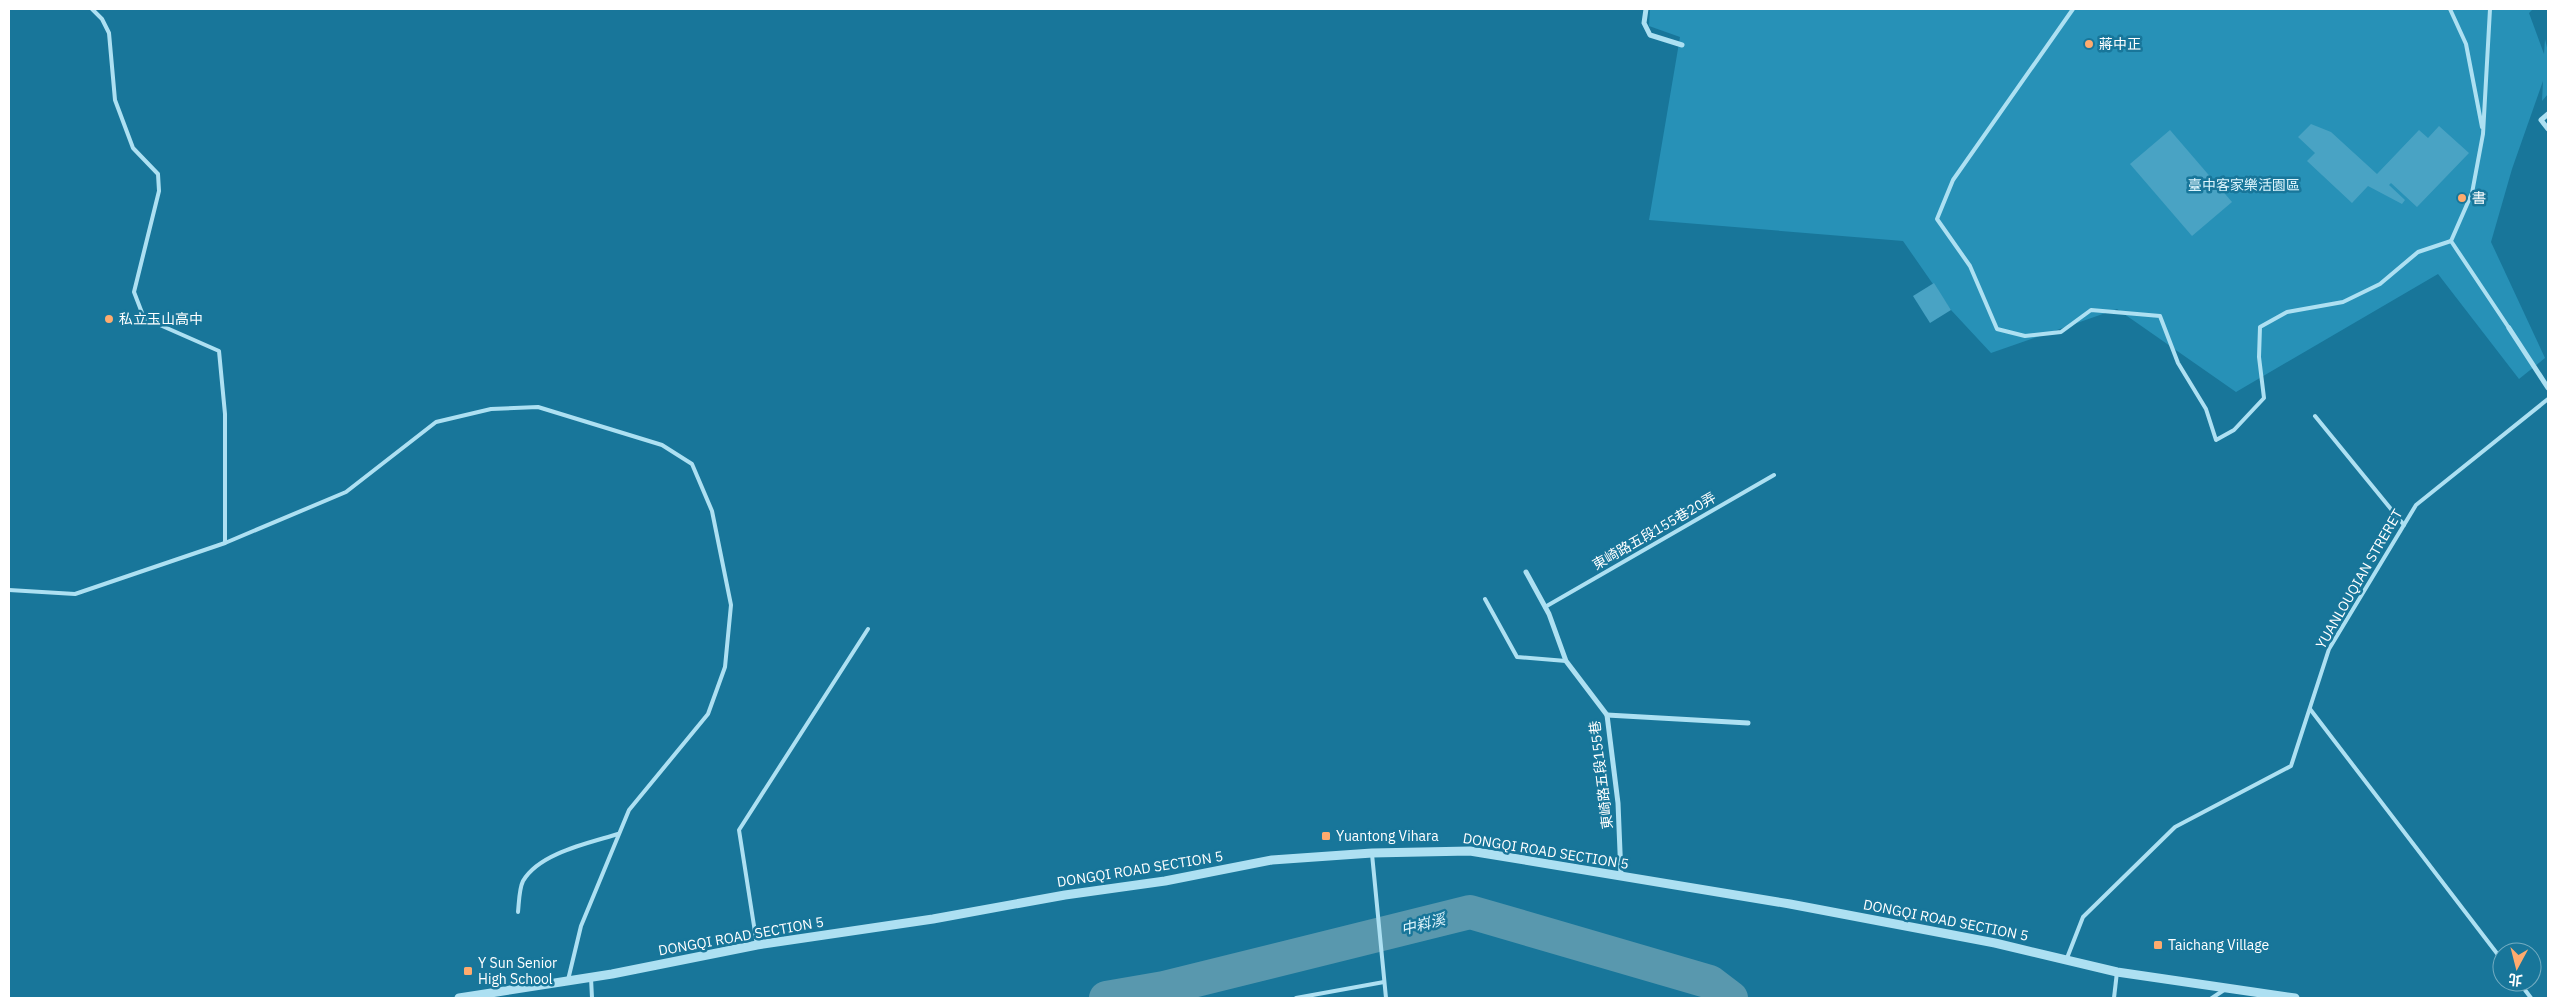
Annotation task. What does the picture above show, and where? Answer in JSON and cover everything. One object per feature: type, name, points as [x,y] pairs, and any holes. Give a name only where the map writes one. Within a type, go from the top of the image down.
[{"type":"street","points":[[1646,9],[1644,23],[1650,35],[1682,45]]},
{"type":"street","points":[[2548,114],[2542,120],[2548,129]]},
{"type":"street","points":[[2509,328],[2548,388]]},
{"type":"street","points":[[2543,380],[2548,376]]},
{"type":"street","name":"東崎路五段155巷","points":[[1526,572],[1545,606],[1566,661],[1607,715],[1618,803],[1621,877]]},
{"type":"street","points":[[1607,715],[1748,723]]},
{"type":"street","name":"DONGQI ROAD SECTION 5","points":[[459,998],[612,974],[757,945],[933,919],[1065,895],[1165,881],[1272,860],[1372,852],[1470,851],[1790,904],[2067,958],[2117,972],[2295,998]]},
{"type":"lane","points":[[92,9],[102,19],[109,33],[116,100],[133,148],[158,174],[159,191],[134,292],[144,318],[219,350],[225,414],[225,543]]},
{"type":"lane","points":[[2073,9],[1953,180],[1937,219],[1970,266],[1997,329],[2025,336],[2061,332],[2091,310],[2160,316],[2178,363],[2206,409],[2216,440],[2234,430],[2264,398],[2259,357],[2260,327],[2287,312],[2343,302],[2380,284],[2418,252],[2451,241],[2472,193],[2483,134],[2490,9]]},
{"type":"lane","points":[[2449,10],[2466,44],[2483,134]]},
{"type":"lane","points":[[2451,241],[2509,328]]},
{"type":"lane","name":"YUANLOUQIAN STRERET","points":[[2067,958],[2083,917],[2175,827],[2292,766],[2329,649],[2416,504],[2548,399]]},
{"type":"lane","points":[[9,590],[75,594],[225,543],[346,492],[436,422],[492,409],[538,407],[662,445],[692,464],[712,512],[730,605],[725,667],[708,714],[629,810],[581,926],[568,980]]},
{"type":"lane","points":[[2315,416],[2404,525]]},
{"type":"lane","name":"東崎路五段155巷20弄","points":[[1545,606],[1774,475]]},
{"type":"lane","points":[[1485,599],[1517,657],[1566,661]]},
{"type":"lane","points":[[757,945],[739,830],[868,629]]},
{"type":"lane","points":[[2310,709],[2492,947]]},
{"type":"lane","points":[[518,912],[522,883],[531,870],[564,850],[619,834]]},
{"type":"lane","points":[[1372,852],[1386,998]]},
{"type":"lane","points":[[2114,998],[2117,972]]},
{"type":"lane","points":[[591,977],[592,998]]},
{"type":"lane","points":[[1296,998],[1384,982]]},
{"type":"lane","points":[[2212,998],[2226,988]]},
{"type":"green space","name":"臺中客家樂活園區","points":[[1650,9],[2533,9],[2529,13],[2544,54],[2545,39],[2548,52],[2548,94],[2542,101],[2543,81],[2512,169],[2491,242],[2545,358],[2519,379],[2438,274],[2236,392],[2117,309],[1991,353],[1951,310],[1903,241],[1649,220],[1680,37],[1649,26]]},
{"type":"building","points":[[2311,124],[2331,132],[2377,174],[2419,130],[2428,138],[2439,126],[2469,153],[2417,207],[2391,183],[2389,185],[2405,200],[2402,204],[2368,186],[2352,203],[2307,161],[2315,153],[2298,137]]},
{"type":"building","points":[[2170,130],[2232,202],[2192,236],[2130,164]]},
{"type":"building","points":[[1934,283],[1951,310],[1930,323],[1913,296]]},
{"type":"waterway","name":"中嵙溪","points":[[1106,998],[1164,988],[1470,912],[1710,982],[1731,998]]},
{"type":"place","name":"蔣中正","points":[[2089,44]]},
{"type":"place","name":"書","points":[[2462,198]]},
{"type":"place","name":"私立玉山高中","points":[[109,319]]},
{"type":"place","name":"Yuantong Vihara","points":[[1326,836]]},
{"type":"place","name":"Taichang Village","points":[[2158,945]]},
{"type":"place","name":"Y Sun Senior High School","points":[[468,971]]}]
